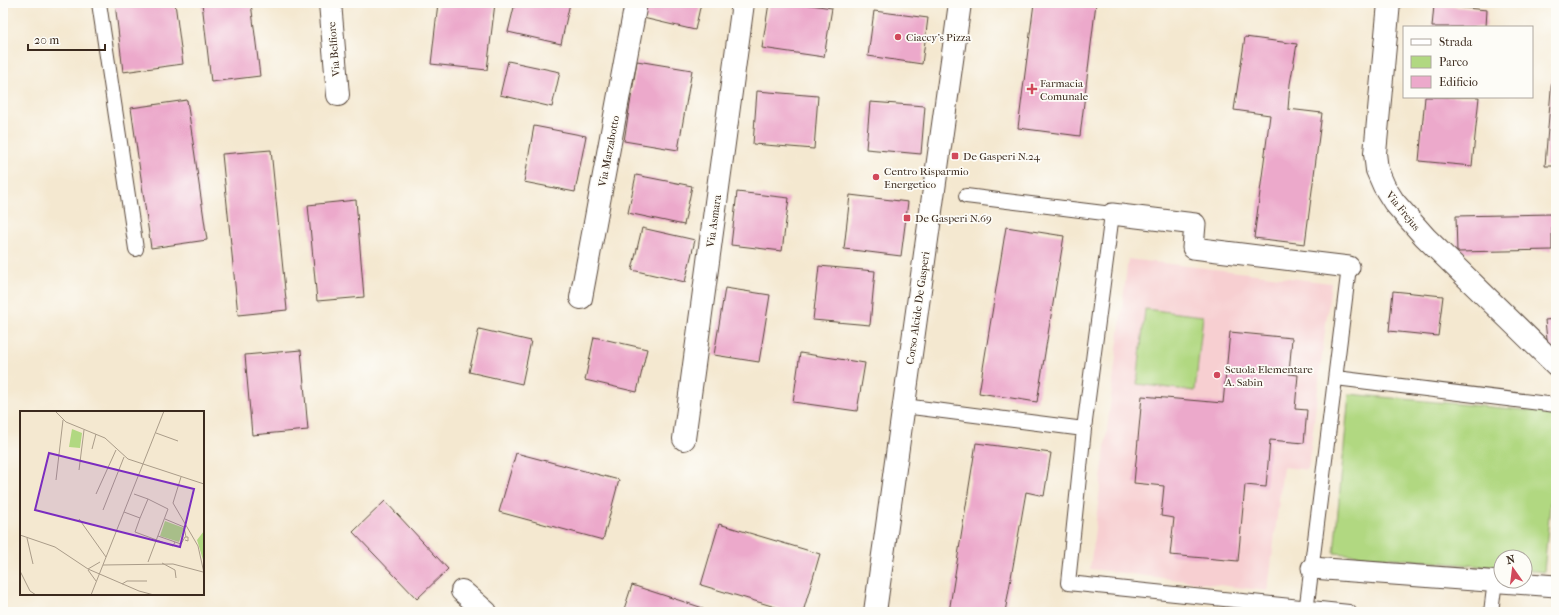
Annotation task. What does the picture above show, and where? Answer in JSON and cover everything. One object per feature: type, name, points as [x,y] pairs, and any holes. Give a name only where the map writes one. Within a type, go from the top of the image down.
[{"type":"street","name":"Via Belfiore","points":[[330,3],[338,95]]},
{"type":"street","name":"Via Marzabotto","points":[[581,298],[636,3]]},
{"type":"street","name":"Via Asmara","points":[[684,439],[743,3]]},
{"type":"street","name":"Corso Alcide De Gasperi","points":[[875,612],[960,3]]},
{"type":"street","name":"Via Frejus","points":[[1389,3],[1375,153],[1377,170],[1384,186],[1394,202],[1425,237],[1556,365]]},
{"type":"street","points":[[1112,214],[1195,224],[1193,248],[1350,267]]},
{"type":"street","points":[[1312,568],[1493,581]]},
{"type":"street","points":[[1533,584],[1556,586]]},
{"type":"street","points":[[462,591],[486,612]]},
{"type":"lane","points":[[99,3],[136,249]]},
{"type":"lane","points":[[966,196],[1112,214],[1084,429],[1068,583],[1307,610],[1349,612]]},
{"type":"lane","points":[[1307,610],[1350,267]]},
{"type":"lane","points":[[1336,378],[1556,405]]},
{"type":"lane","points":[[904,406],[1084,429]]},
{"type":"lane","points":[[1491,612],[1494,589]]},
{"type":"shaded area","name":"Scuola Elementare A. Sabin","points":[[1128,259],[1331,283],[1308,470],[1283,467],[1268,591],[1090,569]]},
{"type":"green space","points":[[1145,309],[1203,316],[1195,391],[1137,384]]},
{"type":"green space","points":[[1349,394],[1556,413],[1556,437],[1544,572],[1533,571],[1533,549],[1493,549],[1493,567],[1334,553]]},
{"type":"building","points":[[115,3],[175,3],[183,64],[123,72]]},
{"type":"building","points":[[202,3],[251,3],[260,76],[211,82]]},
{"type":"building","points":[[438,3],[495,3],[487,70],[431,64]]},
{"type":"building","points":[[515,3],[570,3],[561,44],[508,32]]},
{"type":"building","points":[[646,3],[701,3],[695,30],[643,18]]},
{"type":"building","points":[[769,3],[797,3],[832,8],[824,57],[762,48]]},
{"type":"building","points":[[1034,3],[1096,3],[1080,136],[1018,128]]},
{"type":"building","points":[[1434,5],[1487,10],[1486,26],[1432,26]]},
{"type":"building","name":"Ciaccy's Pizza","points":[[874,11],[928,18],[922,64],[868,56]]},
{"type":"building","points":[[1245,37],[1297,44],[1290,84],[1288,109],[1322,113],[1305,244],[1254,238],[1270,115],[1234,110]]},
{"type":"building","points":[[1555,39],[1556,166],[1545,166]]},
{"type":"building","points":[[508,61],[560,72],[552,107],[500,95]]},
{"type":"building","points":[[637,61],[692,70],[678,150],[624,141]]},
{"type":"building","points":[[757,91],[818,96],[814,149],[753,144]]},
{"type":"building","points":[[1425,98],[1479,98],[1472,166],[1419,161]]},
{"type":"building","points":[[187,100],[207,240],[151,248],[131,108]]},
{"type":"building","points":[[870,102],[925,106],[921,154],[866,149]]},
{"type":"building","points":[[534,126],[586,136],[575,192],[524,182]]},
{"type":"building","points":[[271,150],[287,310],[238,315],[222,154]]},
{"type":"building","points":[[636,175],[692,186],[684,225],[628,213]]},
{"type":"building","points":[[737,192],[789,198],[782,251],[731,245]]},
{"type":"building","points":[[850,195],[908,202],[901,256],[844,249]]},
{"type":"building","points":[[356,200],[364,297],[317,301],[308,205]]},
{"type":"building","points":[[1552,214],[1552,250],[1457,252],[1456,216]]},
{"type":"building","points":[[1006,227],[1064,236],[1037,402],[979,393]]},
{"type":"building","points":[[642,228],[695,240],[685,282],[632,270]]},
{"type":"building","points":[[819,266],[875,271],[870,325],[813,320]]},
{"type":"building","points":[[725,288],[770,295],[759,362],[714,355]]},
{"type":"building","points":[[1393,291],[1443,296],[1438,336],[1389,331]]},
{"type":"building","points":[[1556,319],[1556,349],[1548,350],[1545,320]]},
{"type":"building","points":[[479,329],[531,341],[522,384],[469,372]]},
{"type":"building","name":"Scuola Elementare A. Sabin","points":[[1230,332],[1292,338],[1289,374],[1298,375],[1295,409],[1307,410],[1304,443],[1270,440],[1266,487],[1245,485],[1238,561],[1170,555],[1174,518],[1161,516],[1164,486],[1134,483],[1142,396],[1223,403]]},
{"type":"building","points":[[594,337],[647,349],[637,392],[585,380]]},
{"type":"building","points":[[301,350],[308,430],[252,435],[245,355]]},
{"type":"building","points":[[800,353],[865,363],[857,411],[793,402]]},
{"type":"building","points":[[976,443],[1051,453],[1044,496],[1026,492],[1005,612],[949,612]]},
{"type":"building","points":[[516,453],[619,480],[603,540],[499,512]]},
{"type":"building","points":[[385,501],[448,569],[417,599],[353,532]]},
{"type":"building","points":[[719,524],[820,554],[803,612],[792,612],[701,585]]},
{"type":"building","points":[[632,585],[703,608],[701,612],[623,612]]},
{"type":"place","name":"Ciaccy's Pizza","points":[[898,37]]},
{"type":"place","name":"Farmacia Comunale","points":[[1032,89]]},
{"type":"place","name":"De Gasperi N.24","points":[[955,156]]},
{"type":"place","name":"Centro Risparmio Energetico","points":[[876,177]]},
{"type":"place","name":"De Gasperi N.69","points":[[907,218]]},
{"type":"place","name":"Scuola Elementare A. Sabin","points":[[1217,375]]}]
